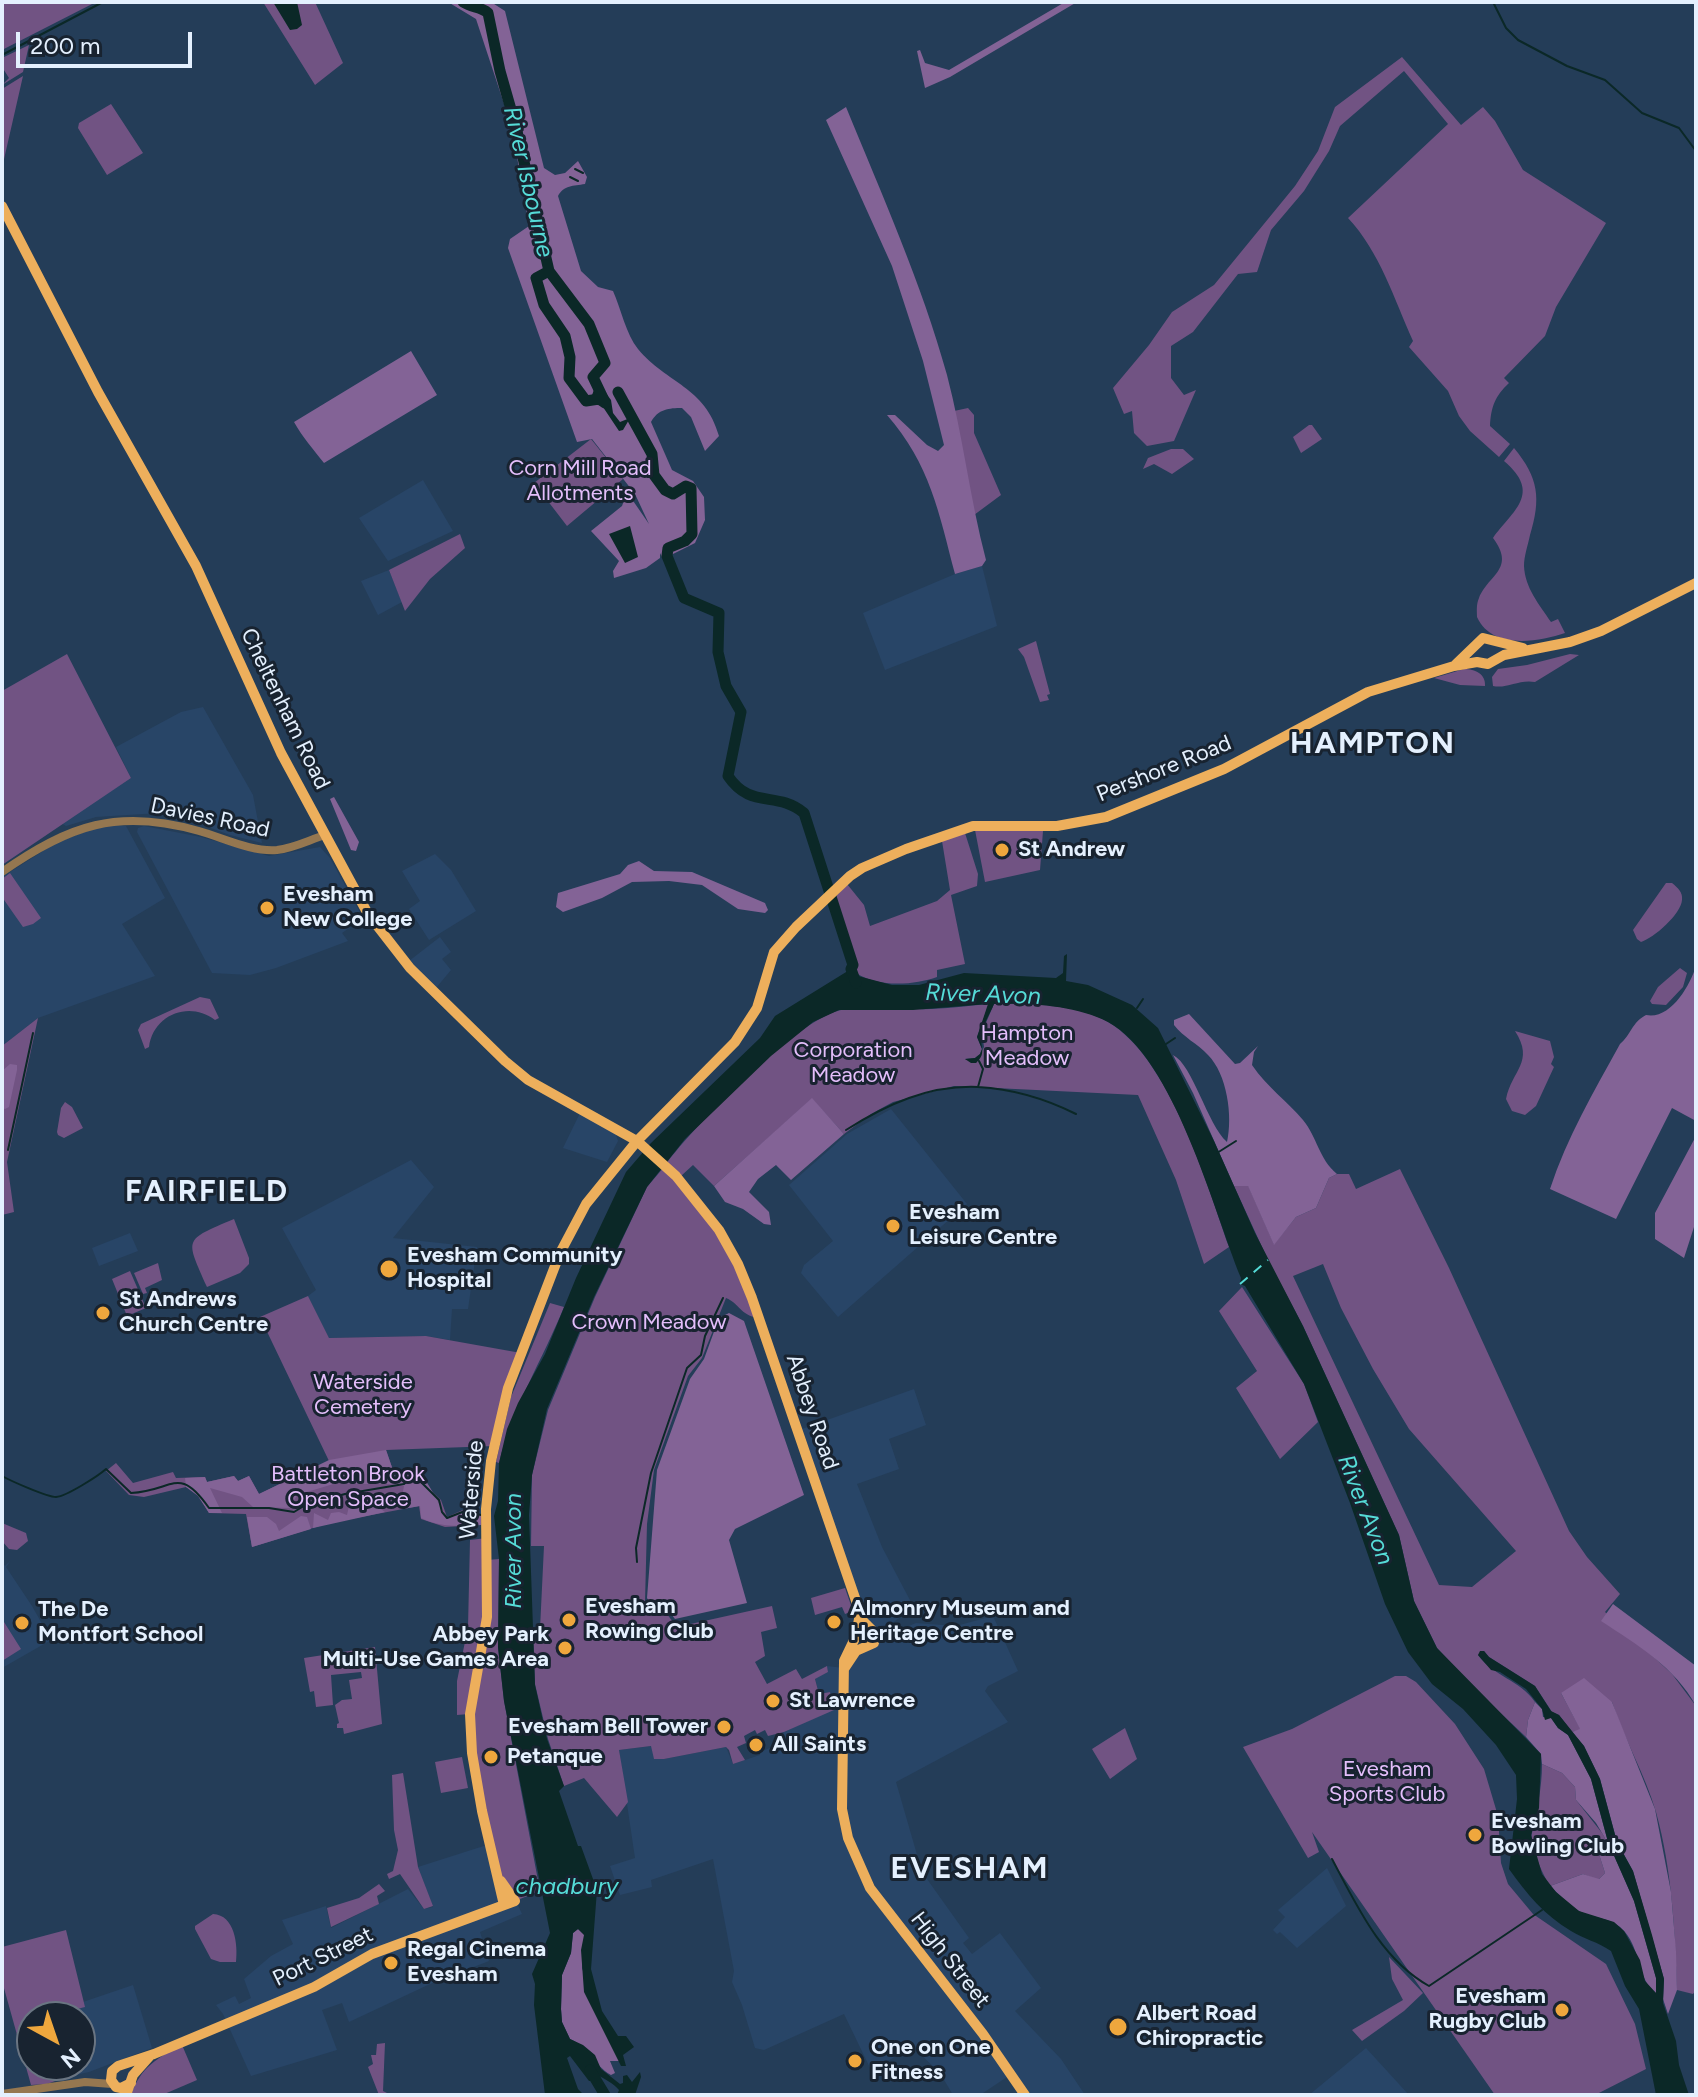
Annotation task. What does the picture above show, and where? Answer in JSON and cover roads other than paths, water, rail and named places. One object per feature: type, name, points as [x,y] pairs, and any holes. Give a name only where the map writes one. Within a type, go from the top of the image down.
[{"type":"main road","name":"Cheltenham Road","points":[[2,206],[92,381],[196,566],[281,753],[362,905],[385,939],[486,1044],[528,1080],[638,1142],[676,1176],[719,1230]]},
{"type":"main road","name":"Pershore Road","points":[[638,1142],[735,1042],[757,1008],[774,952],[785,938],[836,888],[862,868],[973,826],[1057,826],[1106,817],[1224,769],[1368,692],[1454,666],[1477,662],[1488,664],[1525,649],[1555,646],[1589,636],[1696,583]]},
{"type":"main road","name":"Pershore Road","points":[[1454,666],[1483,638],[1525,649]]},
{"type":"main road","points":[[1495,641],[1499,649],[1497,658]]},
{"type":"main road","points":[[1472,649],[1477,662]]},
{"type":"main road","name":"Waterside","points":[[510,1903],[497,1874],[479,1796],[470,1714],[487,1617],[486,1509],[494,1446],[508,1388],[567,1237],[586,1204],[638,1142]]},
{"type":"main road","name":"Abbey Road","points":[[719,1230],[738,1264],[756,1309],[868,1627]]},
{"type":"main road","name":"Abbey Road","points":[[844,1669],[860,1611]]},
{"type":"main road","points":[[844,1669],[852,1654],[872,1644],[876,1638],[874,1630],[868,1627],[860,1628],[856,1634],[859,1643],[866,1646]]},
{"type":"main road","name":"High Street","points":[[844,1669],[842,1814],[848,1838],[870,1888],[983,2034],[1025,2095]]},
{"type":"main road","name":"Waterside","points":[[497,1874],[508,1891],[510,1903]]},
{"type":"main road","name":"Port Street","points":[[112,2071],[314,1987],[372,1954],[510,1903]]},
{"type":"main road","name":"Port Street","points":[[126,2095],[132,2079],[150,2055]]},
{"type":"main road","points":[[112,2071],[115,2089],[121,2088],[132,2079],[124,2065]]},
{"type":"street","name":"Davies Road","points":[[2,872],[55,838],[103,823],[165,823],[273,850],[325,835]]},
{"type":"street","points":[[2,2094],[85,2082],[112,2071]]},
{"type":"street","points":[[85,2082],[115,2089]]},
{"type":"water","points":[[273,2],[297,2],[302,25],[290,30]]},
{"type":"water","points":[[596,384],[611,400],[613,413],[620,422],[630,418],[623,430],[619,431],[601,404],[592,402]]},
{"type":"water","points":[[630,526],[638,557],[625,563],[609,534]]},
{"type":"water","name":"chadbury","points":[[1067,954],[1066,981],[1088,985],[1132,1005],[1158,1028],[1255,1233],[1303,1326],[1399,1535],[1414,1601],[1437,1648],[1541,1754],[1539,1808],[1531,1835],[1542,1874],[1556,1892],[1579,1911],[1614,1922],[1624,1931],[1640,1960],[1645,1981],[1656,1993],[1656,1978],[1634,1901],[1608,1842],[1591,1779],[1568,1735],[1551,1718],[1545,1720],[1542,1709],[1526,1689],[1500,1672],[1491,1670],[1478,1655],[1480,1651],[1535,1686],[1551,1711],[1559,1715],[1584,1746],[1600,1779],[1617,1842],[1633,1871],[1664,1979],[1663,2003],[1689,2095],[1656,2095],[1639,2009],[1625,1986],[1611,1951],[1552,1918],[1509,1869],[1517,1799],[1516,1775],[1496,1745],[1463,1709],[1432,1684],[1408,1652],[1385,1604],[1304,1384],[1245,1286],[1240,1284],[1241,1278],[1189,1138],[1153,1067],[1132,1041],[1108,1022],[1052,1006],[994,1004],[982,1029],[982,1049],[977,1037],[988,1004],[913,1010],[839,1010],[813,1022],[771,1056],[685,1139],[647,1187],[594,1297],[547,1409],[532,1475],[529,1515],[535,1685],[547,1739],[564,1786],[559,1791],[597,1890],[591,1969],[602,2011],[618,2036],[626,2036],[634,2047],[623,2055],[626,2066],[621,2066],[584,1992],[581,1950],[584,1935],[578,1929],[573,1933],[571,1953],[562,1975],[562,2022],[570,2039],[595,2055],[601,2069],[620,2084],[623,2083],[623,2076],[627,2075],[632,2082],[640,2072],[641,2077],[635,2095],[617,2095],[617,2088],[597,2075],[597,2081],[589,2081],[570,2056],[567,2058],[578,2089],[584,2095],[545,2095],[532,1974],[550,1933],[504,1701],[498,1647],[499,1559],[494,1516],[498,1501],[499,1463],[507,1429],[518,1403],[545,1354],[576,1278],[626,1172],[651,1143],[760,1038],[775,1016],[851,969],[858,976],[892,985],[919,985],[964,973],[1056,978],[1063,973],[1064,956]]},
{"type":"water","name":"chadbury","points":[[982,1049],[982,1054],[976,1063],[965,1059],[975,1058]]},
{"type":"waterway","points":[[2,55],[103,2]]},
{"type":"waterway","name":"River Isbourne","points":[[463,2],[488,13],[549,271],[589,324],[605,363],[593,377],[603,398]]},
{"type":"waterway","points":[[1493,2],[1506,28],[1518,40],[1567,66],[1605,80],[1642,113],[1679,128],[1696,151]]},
{"type":"waterway","points":[[575,169],[583,173]]},
{"type":"waterway","points":[[570,177],[578,181]]},
{"type":"waterway","points":[[549,271],[536,278],[544,305],[565,336],[570,357],[569,378],[586,401],[599,399],[605,403]]},
{"type":"waterway","name":"River Isbourne","points":[[618,392],[652,454],[654,475],[665,490],[673,494],[686,486],[691,488],[692,534],[685,541],[668,548],[667,556],[684,598],[719,613],[718,652],[726,686],[741,712],[728,776],[746,793],[784,802],[804,813],[856,983]]},
{"type":"waterway","points":[[1137,1008],[1143,999]]},
{"type":"waterway","points":[[8,1150],[33,1033]]},
{"type":"waterway","points":[[1166,1044],[1175,1038]]},
{"type":"waterway","points":[[846,1130],[909,1098],[942,1089],[978,1087],[983,1069],[979,1061]]},
{"type":"waterway","points":[[978,1087],[1028,1095],[1076,1114]]},
{"type":"waterway","points":[[1217,1153],[1236,1141]]},
{"type":"waterway","points":[[637,1562],[636,1548],[651,1473],[687,1368],[701,1355],[705,1336],[723,1298]]},
{"type":"waterway","points":[[2,1476],[56,1497],[75,1490],[106,1469],[131,1493],[182,1483],[199,1495],[209,1508],[269,1508],[294,1512],[307,1504],[345,1494],[404,1484],[414,1475],[439,1500],[447,1518],[465,1511],[481,1515]]},
{"type":"waterway","points":[[1332,1859],[1361,1913],[1384,1946],[1412,1975],[1429,1986],[1542,1910]]},
{"type":"waterway","name":"River Avon","points":[[590,2070],[605,2095]]},
{"type":"place","name":"St Andrew","points":[[1002,850]]},
{"type":"place","name":"Evesham New College","points":[[267,908]]},
{"type":"place","name":"Evesham Leisure Centre","points":[[893,1226]]},
{"type":"place","name":"Evesham Community Hospital","points":[[389,1269]]},
{"type":"place","name":"St Andrews Church Centre","points":[[103,1313]]},
{"type":"place","name":"Evesham Rowing Club","points":[[569,1620]]},
{"type":"place","name":"Almonry Museum and Heritage Centre","points":[[834,1622]]},
{"type":"place","name":"The De Montfort School","points":[[22,1623]]},
{"type":"place","name":"Abbey Park Multi-Use Games Area","points":[[565,1648]]},
{"type":"place","name":"St Lawrence","points":[[773,1701]]},
{"type":"place","name":"Evesham Bell Tower","points":[[724,1727]]},
{"type":"place","name":"All Saints","points":[[756,1745]]},
{"type":"place","name":"Petanque","points":[[491,1757]]},
{"type":"place","name":"Evesham Bowling Club","points":[[1475,1835]]},
{"type":"place","name":"Regal Cinema Evesham","points":[[391,1963]]},
{"type":"place","name":"Evesham Rugby Club","points":[[1562,2010]]},
{"type":"place","name":"Albert Road Chiropractic","points":[[1118,2027]]},
{"type":"place","name":"One on One Fitness","points":[[855,2061]]},
{"type":"district","name":"HAMPTON","points":[[1373,744]]},
{"type":"district","name":"FAIRFIELD","points":[[207,1192]]},
{"type":"district","name":"EVESHAM","points":[[970,1869]]},
{"type":"park label","name":"Corn Mill Road Allotments","points":[[580,482]]},
{"type":"park label","name":"Hampton Meadow","points":[[1027,1046]]},
{"type":"park label","name":"Corporation Meadow","points":[[853,1064]]},
{"type":"park label","name":"Crown Meadow","points":[[649,1323]]},
{"type":"park label","name":"Waterside Cemetery","points":[[363,1396]]},
{"type":"park label","name":"Battleton Brook Open Space","points":[[348,1488]]},
{"type":"park label","name":"Evesham Sports Club","points":[[1387,1782]]}]
